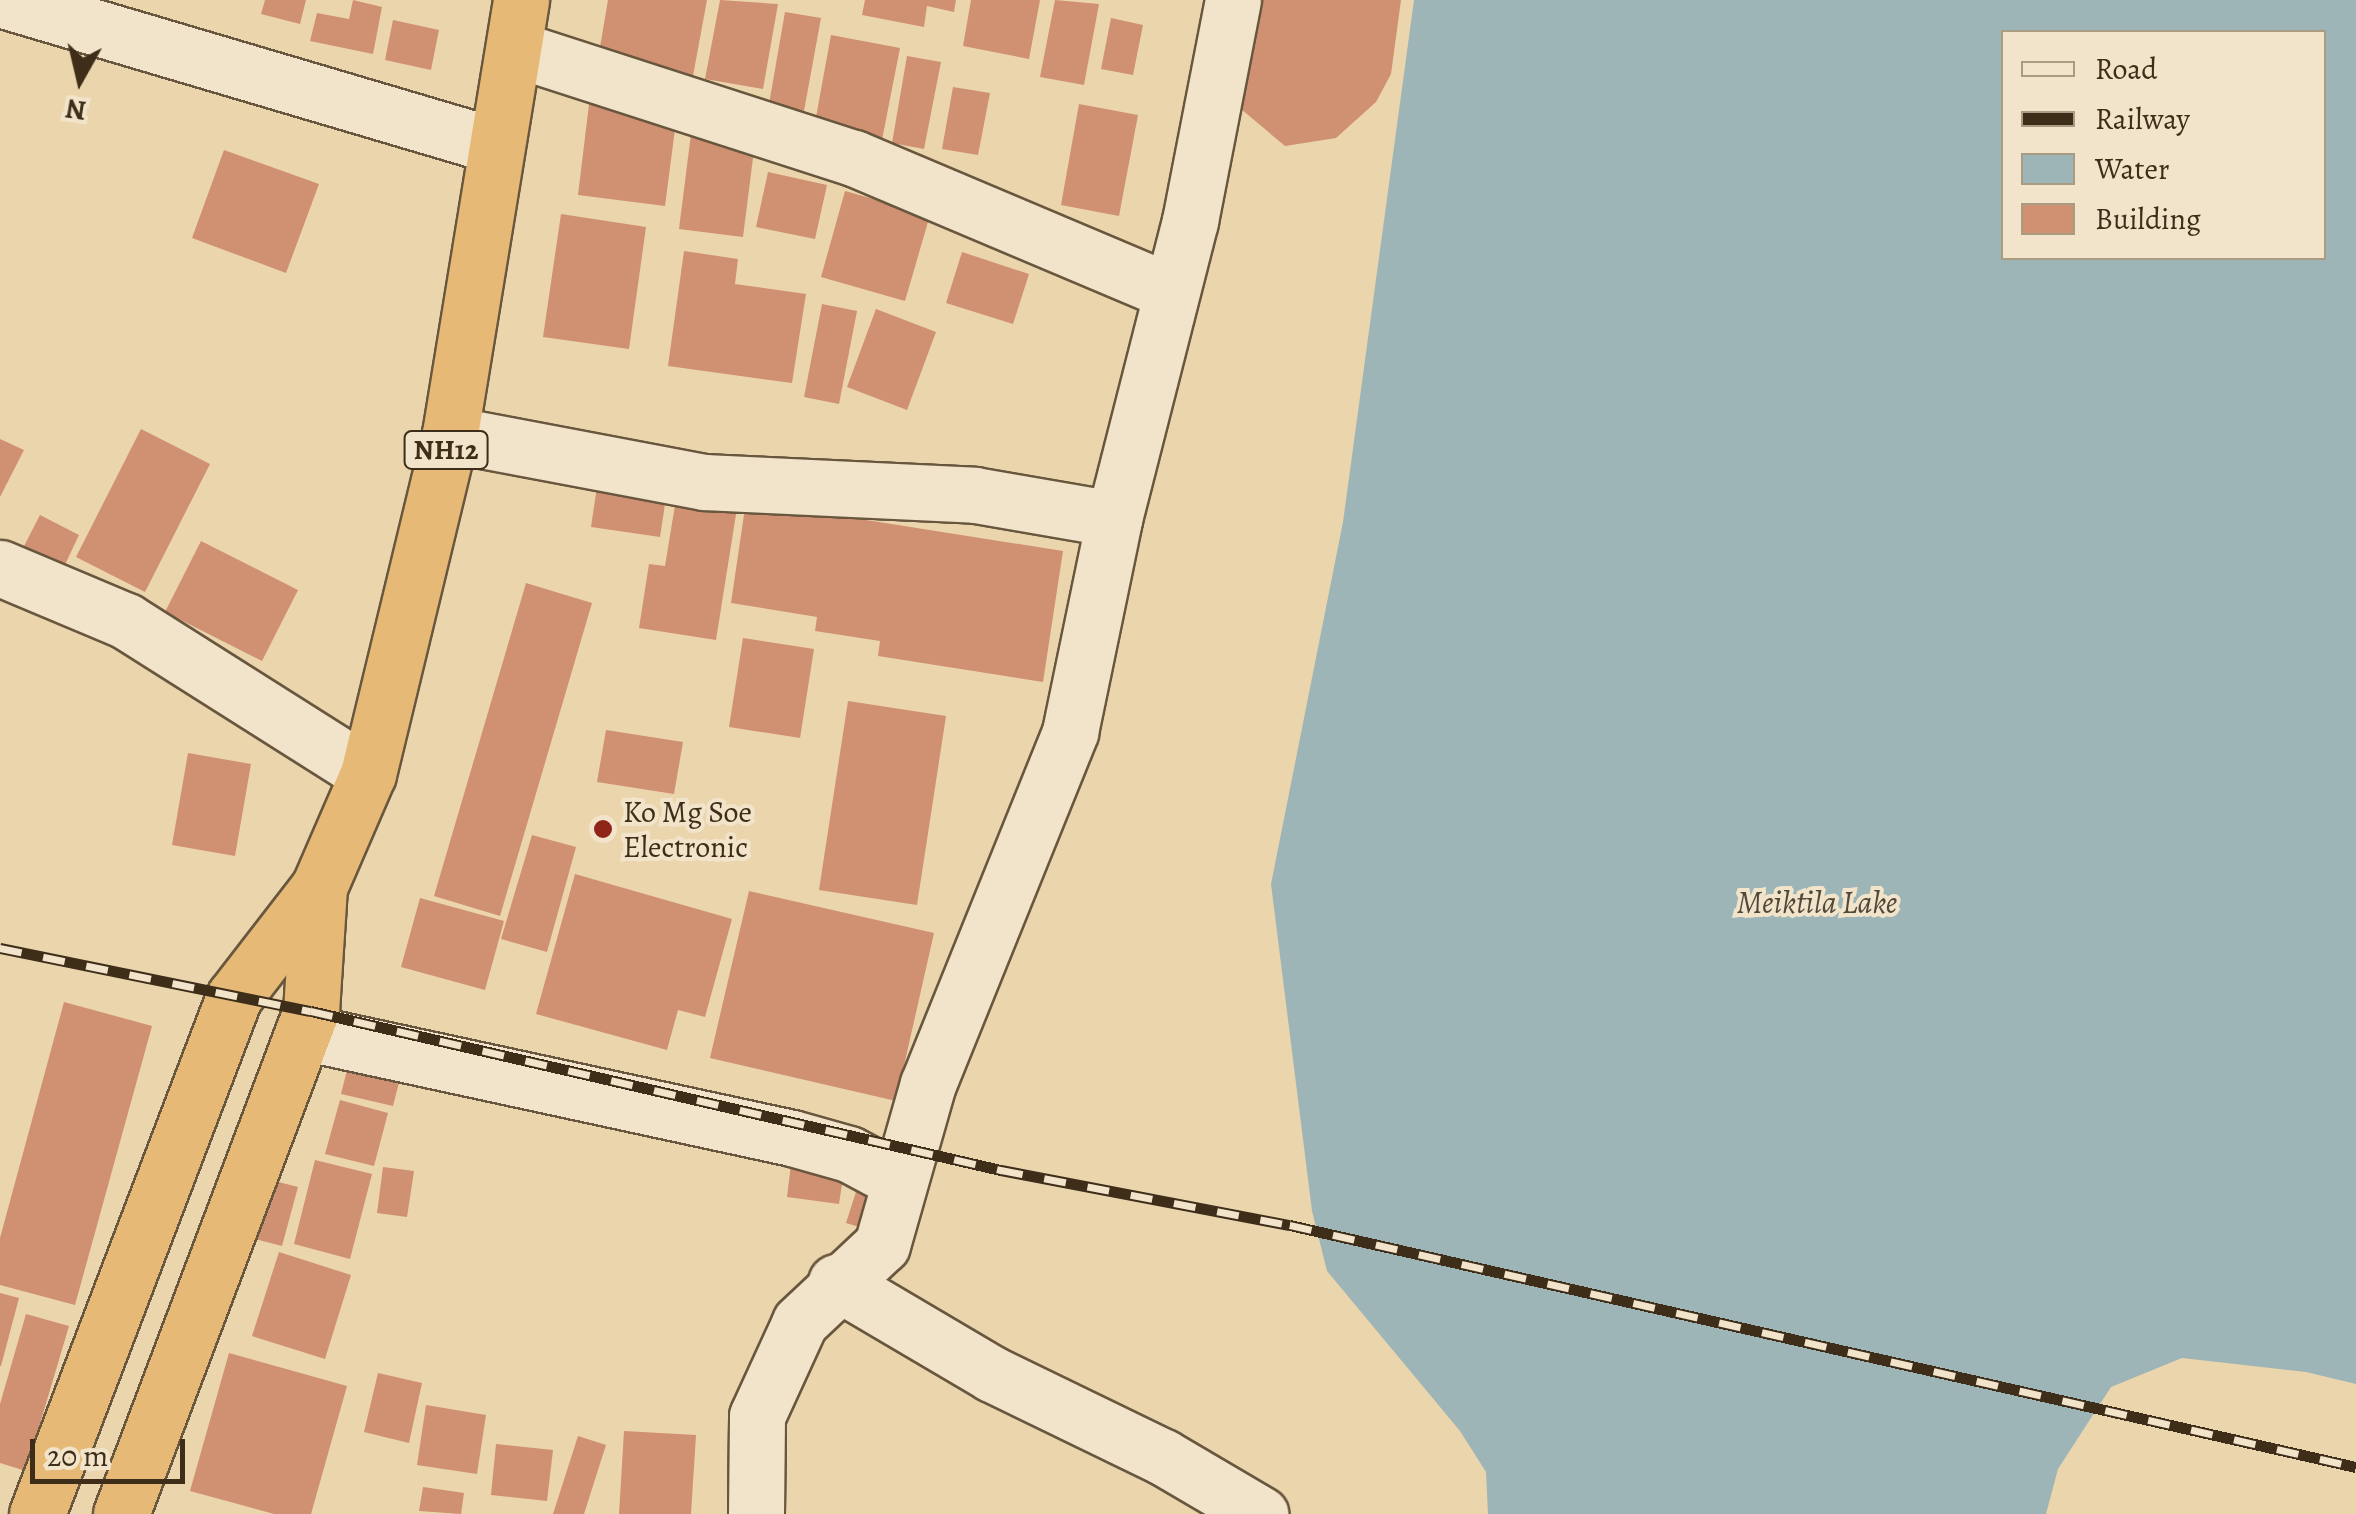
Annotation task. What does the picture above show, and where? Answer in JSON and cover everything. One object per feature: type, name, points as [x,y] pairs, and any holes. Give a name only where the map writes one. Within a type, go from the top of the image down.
[{"type":"highway","name":"NH12","points":[[37,1514],[234,996],[319,887],[368,774],[450,434],[493,145],[518,24]]},
{"type":"highway","name":"NH12","points":[[121,1514],[311,1011],[319,887]]},
{"type":"street","points":[[2,0],[493,145]]},
{"type":"street","points":[[756,1514],[757,1416],[800,1322],[836,1282],[882,1245],[896,1178],[912,1150],[928,1084],[1070,732],[1114,519],[1171,292],[1233,0]]},
{"type":"street","points":[[518,24],[854,158],[1171,292]]},
{"type":"street","points":[[450,434],[704,482],[976,495],[1114,519]]},
{"type":"street","points":[[0,568],[126,621],[368,774]]},
{"type":"street","points":[[303,1032],[792,1138],[849,1154],[896,1178]]},
{"type":"street","points":[[836,1282],[992,1374],[1163,1457],[1260,1514]]},
{"type":"water","name":"Meiktila Lake","points":[[1414,0],[2356,0],[2356,1384],[2306,1372],[2182,1358],[2111,1387],[2058,1469],[2046,1514],[1488,1514],[1486,1472],[1460,1431],[1327,1271],[1312,1211],[1271,884],[1343,522]]},
{"type":"building","points":[[265,0],[306,0],[300,24],[261,14]]},
{"type":"building","points":[[353,0],[382,7],[373,54],[310,41],[317,13],[349,19]]},
{"type":"building","points":[[608,0],[707,0],[693,76],[598,59]]},
{"type":"building","points":[[720,0],[778,4],[763,89],[705,79]]},
{"type":"building","points":[[865,0],[956,0],[954,12],[927,6],[924,27],[862,15]]},
{"type":"building","points":[[971,0],[1040,0],[1029,59],[963,46]]},
{"type":"building","points":[[1055,0],[1099,4],[1084,85],[1040,77]]},
{"type":"building","points":[[1243,0],[1401,0],[1391,74],[1376,102],[1336,138],[1285,146],[1241,109],[1235,56]]},
{"type":"building","points":[[785,12],[821,18],[804,111],[769,104]]},
{"type":"building","points":[[1111,18],[1143,25],[1133,75],[1101,69]]},
{"type":"building","points":[[393,20],[439,30],[431,70],[385,60]]},
{"type":"building","points":[[831,35],[900,48],[882,140],[814,128]]},
{"type":"building","points":[[907,56],[941,62],[924,149],[892,143]]},
{"type":"building","points":[[953,87],[990,93],[978,155],[942,149]]},
{"type":"building","points":[[590,96],[678,106],[665,206],[578,195]]},
{"type":"building","points":[[1079,104],[1138,115],[1119,216],[1061,205]]},
{"type":"building","points":[[691,134],[755,142],[743,237],[679,229]]},
{"type":"building","points":[[224,150],[319,184],[286,273],[192,238]]},
{"type":"building","points":[[768,172],[827,185],[815,239],[756,227]]},
{"type":"building","points":[[845,191],[930,215],[905,301],[821,277]]},
{"type":"building","points":[[561,214],[646,227],[629,349],[543,337]]},
{"type":"building","points":[[684,251],[738,259],[735,284],[806,294],[792,383],[668,366]]},
{"type":"building","points":[[962,252],[1029,274],[1013,324],[946,303]]},
{"type":"building","points":[[822,304],[857,311],[839,404],[804,397]]},
{"type":"building","points":[[876,309],[936,332],[907,410],[847,387]]},
{"type":"building","points":[[141,429],[210,464],[145,592],[76,557]]},
{"type":"building","points":[[0,439],[24,450],[0,497]]},
{"type":"building","points":[[599,473],[668,484],[660,537],[591,527]]},
{"type":"building","points":[[676,499],[737,508],[716,640],[639,628],[649,564],[665,566]]},
{"type":"building","points":[[746,501],[1063,551],[1043,682],[878,656],[880,641],[815,631],[817,617],[731,603]]},
{"type":"building","points":[[40,515],[79,535],[62,571],[22,550]]},
{"type":"building","points":[[201,541],[298,590],[262,661],[165,612]]},
{"type":"building","points":[[526,583],[592,603],[500,916],[434,896]]},
{"type":"building","points":[[743,638],[814,649],[800,738],[729,727]]},
{"type":"building","points":[[848,701],[946,716],[917,905],[819,890]]},
{"type":"building","points":[[606,730],[683,742],[674,794],[597,782]]},
{"type":"building","points":[[188,753],[251,764],[235,856],[172,845]]},
{"type":"building","points":[[532,835],[576,847],[547,952],[501,939]]},
{"type":"building","points":[[575,874],[732,919],[705,1017],[678,1010],[667,1050],[536,1014]]},
{"type":"building","points":[[749,891],[934,933],[896,1101],[710,1058]]},
{"type":"building","points":[[420,898],[504,921],[485,990],[401,967]]},
{"type":"building","points":[[64,1002],[152,1026],[75,1305],[0,1285],[0,1238]]},
{"type":"building","points":[[352,1050],[404,1063],[393,1106],[341,1094]]},
{"type":"building","points":[[340,1100],[388,1113],[374,1166],[325,1154]]},
{"type":"building","points":[[315,1160],[372,1174],[350,1259],[294,1244]]},
{"type":"building","points":[[791,1164],[844,1171],[839,1204],[787,1197]]},
{"type":"building","points":[[383,1167],[414,1171],[407,1217],[377,1213]]},
{"type":"building","points":[[861,1176],[887,1184],[873,1231],[846,1223]]},
{"type":"building","points":[[259,1177],[298,1187],[282,1246],[244,1236]]},
{"type":"building","points":[[279,1252],[351,1275],[325,1359],[252,1336]]},
{"type":"building","points":[[0,1293],[19,1298],[1,1366],[0,1366]]},
{"type":"building","points":[[26,1314],[69,1326],[26,1471],[0,1463],[0,1404]]},
{"type":"building","points":[[229,1353],[347,1386],[311,1514],[274,1514],[190,1491]]},
{"type":"building","points":[[378,1373],[422,1383],[409,1443],[364,1432]]},
{"type":"building","points":[[426,1405],[486,1415],[477,1474],[417,1465]]},
{"type":"building","points":[[624,1431],[696,1435],[691,1514],[619,1514]]},
{"type":"building","points":[[578,1436],[606,1445],[584,1514],[553,1514]]},
{"type":"building","points":[[496,1444],[553,1450],[547,1501],[491,1495]]},
{"type":"building","points":[[423,1487],[464,1493],[461,1514],[419,1511]]},
{"type":"railway","points":[[0,948],[311,1011],[1001,1170],[1290,1225],[2356,1467]]},
{"type":"place","name":"Ko Mg Soe Electronic","points":[[603,829]]}]
